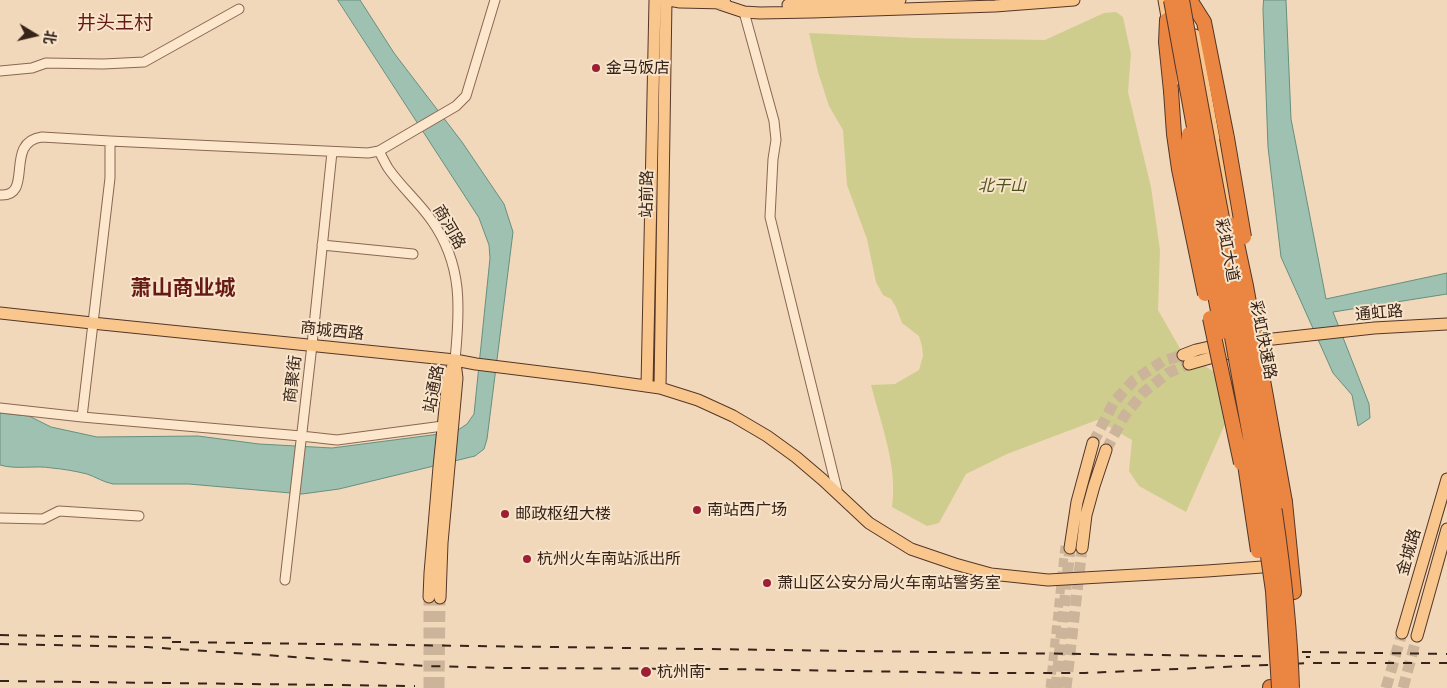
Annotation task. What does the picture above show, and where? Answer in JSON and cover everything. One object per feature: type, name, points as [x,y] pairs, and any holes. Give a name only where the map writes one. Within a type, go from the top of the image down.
[{"type":"highway","name":"彩虹快速路","points":[[1171,0],[1262,507],[1273,591],[1272,688]]},
{"type":"highway","name":"彩虹快速路","points":[[1182,0],[1203,121],[1262,429],[1286,591],[1292,688]]},
{"type":"highway","points":[[1189,0],[1204,22],[1279,427],[1300,646],[1302,688]]},
{"type":"highway","points":[[1167,20],[1166,42],[1179,169],[1225,392],[1252,510]]},
{"type":"highway","points":[[1188,93],[1189,158],[1239,422],[1264,584],[1272,688]]},
{"type":"highway","points":[[1203,121],[1225,186],[1246,286],[1285,502]]},
{"type":"main road","points":[[646,386],[655,0]]},
{"type":"main road","points":[[668,0],[769,6],[900,0]]},
{"type":"main road","name":"站前路","points":[[660,388],[668,0]]},
{"type":"main road","points":[[717,3],[744,12],[812,12],[985,6],[1074,0]]},
{"type":"main road","name":"彩虹大道","points":[[1164,0],[1258,508],[1262,567]]},
{"type":"main road","name":"彩虹大道","points":[[1189,0],[1252,345],[1279,507],[1286,565]]},
{"type":"main road","name":"商城西路","points":[[0,312],[92,324],[455,360],[660,388],[698,400],[733,416],[767,436],[796,457],[868,523],[911,549],[992,574],[1048,580],[1286,565]]},
{"type":"main road","name":"通虹路","points":[[1186,360],[1229,348],[1313,336],[1374,328],[1447,324]]},
{"type":"main road","name":"站通路","points":[[435,597],[442,543],[444,467],[448,425],[448,379],[455,360]]},
{"type":"main road","points":[[1068,547],[1076,502],[1093,443]]},
{"type":"main road","points":[[1082,548],[1086,515],[1106,450]]},
{"type":"main road","name":"金城路","points":[[1402,633],[1447,479]]},
{"type":"main road","name":"金城路","points":[[1417,636],[1447,529]]},
{"type":"street","points":[[0,195],[9,194],[16,187],[21,153],[24,146],[35,138],[42,137],[368,154],[379,151],[456,106],[466,96],[495,0]]},
{"type":"street","points":[[0,72],[32,68],[46,63],[103,64],[144,62],[239,9]]},
{"type":"street","points":[[744,12],[774,121],[776,140],[773,159],[770,217],[838,494]]},
{"type":"street","points":[[82,417],[110,178],[110,142]]},
{"type":"street","name":"商河路","points":[[379,151],[388,168],[432,221],[449,254],[458,290],[458,326],[455,360]]},
{"type":"street","name":"商聚街","points":[[285,580],[332,152]]},
{"type":"street","points":[[322,245],[413,254]]},
{"type":"street","points":[[0,408],[337,440],[448,425]]},
{"type":"street","points":[[0,518],[42,519],[59,511],[139,516]]},
{"type":"green space","name":"北干山","points":[[1116,12],[1123,17],[1131,54],[1128,92],[1151,187],[1160,250],[1158,310],[1182,352],[1241,388],[1186,512],[1139,486],[1129,471],[1132,440],[1097,420],[1007,454],[966,474],[939,523],[927,526],[892,507],[893,477],[891,461],[871,385],[895,384],[919,370],[923,356],[922,346],[919,336],[902,323],[891,299],[883,295],[876,282],[867,239],[847,185],[843,130],[829,106],[818,72],[809,33],[916,38],[1045,40],[1104,13]]},
{"type":"shaded area","points":[[338,0],[360,0],[394,53],[462,142],[504,204],[513,232],[487,439],[484,449],[475,456],[339,489],[302,494],[189,484],[113,484],[87,474],[69,470],[0,465],[0,413],[29,416],[51,427],[97,437],[198,436],[259,444],[332,448],[455,432],[467,424],[474,414],[490,258],[489,245],[479,218]]},
{"type":"shaded area","points":[[1264,0],[1286,0],[1291,119],[1326,299],[1447,273],[1447,294],[1333,312],[1369,404],[1370,418],[1358,426],[1352,395],[1333,373],[1281,257],[1268,147]]},
{"type":"tunnel","points":[[1093,443],[1114,402],[1134,380],[1163,361],[1183,355]]},
{"type":"tunnel","points":[[1106,450],[1125,415],[1144,392],[1168,373],[1189,364]]},
{"type":"tunnel","points":[[1050,688],[1065,546]]},
{"type":"tunnel","points":[[1056,688],[1070,548]]},
{"type":"tunnel","points":[[1066,688],[1082,548]]},
{"type":"tunnel","points":[[429,597],[429,688]]},
{"type":"tunnel","points":[[439,688],[440,598]]},
{"type":"tunnel","points":[[1386,688],[1402,633]]},
{"type":"tunnel","points":[[1403,688],[1417,636]]},
{"type":"railway","points":[[0,635],[180,638]]},
{"type":"railway","points":[[172,642],[1310,657]]},
{"type":"railway","points":[[0,644],[147,647],[426,666],[505,668],[1085,673],[1312,663],[1447,663]]},
{"type":"railway","points":[[1302,652],[1447,654]]},
{"type":"railway","points":[[0,681],[415,686]]},
{"type":"place","name":"金马饭店","points":[[596,68]]},
{"type":"place","name":"南站西广场","points":[[697,510]]},
{"type":"place","name":"邮政枢纽大楼","points":[[505,514]]},
{"type":"place","name":"杭州火车南站派出所","points":[[527,559]]},
{"type":"place","name":"萧山区公安分局火车南站警务室","points":[[767,583]]},
{"type":"place","name":"杭州南","points":[[646,672]]},
{"type":"district","name":"井头王村","points":[[115,23]]},
{"type":"district","name":"萧山商业城","points":[[183,289]]}]
